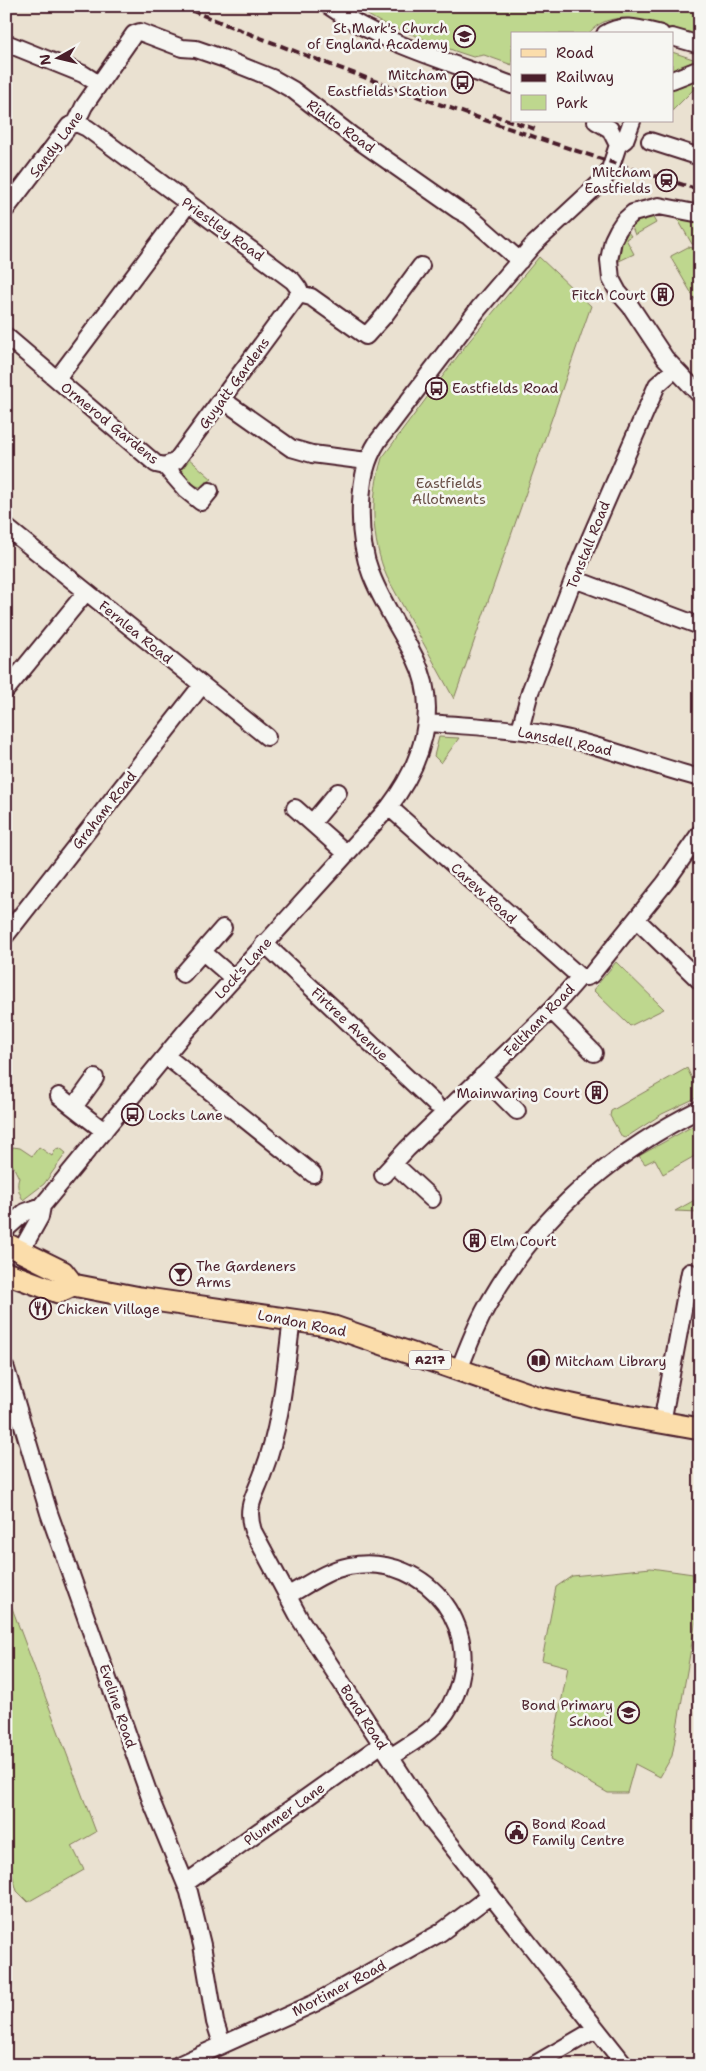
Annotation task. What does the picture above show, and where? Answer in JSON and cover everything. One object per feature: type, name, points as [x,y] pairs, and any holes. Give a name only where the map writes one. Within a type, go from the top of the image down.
[{"type":"main road","points":[[11,1252],[62,1272],[73,1285]]},
{"type":"main road","name":"London Road","points":[[6,1273],[58,1292],[73,1285],[140,1298],[292,1319],[334,1327],[560,1403],[700,1429]]},
{"type":"street","points":[[329,6],[352,22],[381,37],[511,85]]},
{"type":"street","points":[[609,32],[619,27],[637,30]]},
{"type":"street","name":"Sandy Lane","points":[[6,209],[69,126],[76,123],[108,64],[134,34],[140,32]]},
{"type":"street","name":"Rialto Road","points":[[140,32],[182,48],[196,48],[272,78],[293,90],[351,135],[469,216],[520,261]]},
{"type":"street","points":[[674,38],[700,46]]},
{"type":"street","points":[[6,43],[91,79]]},
{"type":"street","points":[[81,93],[91,79],[108,64]]},
{"type":"street","points":[[674,79],[700,69]]},
{"type":"street","points":[[427,723],[426,694],[419,667],[375,582],[365,554],[360,512],[362,480],[367,462],[378,441],[454,339],[533,245],[600,184],[612,163],[618,145],[625,140],[632,122]]},
{"type":"street","name":"Priestley Road","points":[[76,123],[87,128],[293,281],[299,294],[311,297],[366,336],[384,316],[421,266]]},
{"type":"street","points":[[603,123],[610,129],[618,145]]},
{"type":"street","points":[[650,141],[700,157]]},
{"type":"street","points":[[57,379],[188,204]]},
{"type":"street","points":[[700,214],[659,206],[638,211],[629,216],[613,240],[609,269],[614,287],[674,370],[700,395]]},
{"type":"street","name":"Guyatt Gardens","points":[[165,466],[176,462],[299,294]]},
{"type":"street","name":"Ormerod Gardens","points":[[6,336],[156,464],[165,466],[186,490],[202,502],[210,491]]},
{"type":"street","name":"Tonstall Road","points":[[520,730],[530,692],[589,540],[657,385],[674,370]]},
{"type":"street","points":[[223,400],[291,448],[312,454],[367,462]]},
{"type":"street","name":"Fernlea Road","points":[[6,527],[267,737]]},
{"type":"street","points":[[574,579],[700,626]]},
{"type":"street","points":[[6,690],[86,592]]},
{"type":"street","name":"Graham Road","points":[[6,935],[202,684]]},
{"type":"street","name":"Lansdell Road","points":[[427,723],[520,730],[599,747],[700,778]]},
{"type":"street","name":"Lock's Lane","points":[[11,1252],[40,1217],[42,1206],[166,1056],[233,978],[389,808],[406,784],[414,768],[427,723]]},
{"type":"street","points":[[312,823],[338,792]]},
{"type":"street","points":[[295,808],[347,854]]},
{"type":"street","name":"Carew Road","points":[[389,808],[580,977]]},
{"type":"street","name":"Feltham Road","points":[[432,1199],[389,1170],[482,1076],[551,1010],[580,977],[591,975],[665,883],[700,833]]},
{"type":"street","points":[[636,919],[700,981]]},
{"type":"street","points":[[183,974],[223,928]]},
{"type":"street","name":"Firtree Avenue","points":[[264,944],[435,1104]]},
{"type":"street","points":[[203,952],[233,978]]},
{"type":"street","points":[[551,1010],[594,1053]]},
{"type":"street","points":[[166,1056],[313,1174]]},
{"type":"street","points":[[482,1076],[517,1110]]},
{"type":"street","points":[[74,1107],[95,1078]]},
{"type":"street","points":[[58,1096],[104,1131]]},
{"type":"street","points":[[459,1370],[489,1302],[511,1266],[544,1223],[578,1190],[612,1162],[674,1122],[700,1109]]},
{"type":"street","name":"Lock's Lane","points":[[6,1229],[25,1212],[42,1206]]},
{"type":"street","points":[[662,1423],[690,1272]]},
{"type":"street","name":"Bond Road","points":[[292,1319],[277,1430],[266,1467],[252,1498],[249,1515],[253,1531],[300,1619],[432,1821],[625,2065]]},
{"type":"street","name":"Eveline Road","points":[[6,1369],[49,1513],[152,1803],[186,1883],[202,1945],[215,2022],[222,2044]]},
{"type":"street","name":"Plummer Lane","points":[[186,1883],[386,1750],[433,1728],[445,1714],[456,1694],[462,1671],[462,1644],[454,1618],[448,1607],[434,1591],[420,1580],[399,1569],[380,1565],[358,1565],[338,1569],[287,1596]]},
{"type":"street","name":"Mortimer Road","points":[[178,2065],[315,2002],[440,1933],[491,1895]]},
{"type":"street","points":[[534,2065],[596,2029]]},
{"type":"green space","name":"St Mark's Church of England Academy","points":[[352,6],[700,6],[700,41],[641,21],[627,18],[613,19],[600,24],[590,32],[511,32],[511,65],[484,55],[473,57],[380,22]]},
{"type":"green space","points":[[674,53],[699,61],[674,72]]},
{"type":"green space","points":[[700,78],[700,83],[674,109],[674,88]]},
{"type":"green space","points":[[651,214],[656,223],[635,235],[632,227],[641,218]]},
{"type":"green space","points":[[678,217],[700,224],[700,245],[692,244]]},
{"type":"green space","points":[[628,232],[631,236],[626,239],[634,254],[619,261],[622,243]]},
{"type":"green space","points":[[688,247],[700,249],[700,308],[671,258],[671,256]]},
{"type":"green space","name":"Eastfields Allotments","points":[[539,257],[591,306],[454,699],[387,577],[375,533],[375,488],[382,458],[466,345]]},
{"type":"green space","points":[[187,457],[212,479],[200,487],[189,484],[180,473],[181,465]]},
{"type":"green space","points":[[439,737],[459,738],[441,763],[434,756]]},
{"type":"green space","points":[[616,962],[664,1009],[630,1026],[593,990]]},
{"type":"green space","points":[[687,1068],[700,1096],[662,1114],[625,1138],[622,1137],[610,1116],[611,1111]]},
{"type":"green space","points":[[700,1122],[700,1153],[663,1174],[655,1159],[645,1164],[639,1156]]},
{"type":"green space","points":[[13,1147],[20,1148],[32,1156],[39,1147],[52,1156],[56,1149],[60,1148],[66,1153],[44,1184],[23,1200],[19,1192],[19,1178],[8,1156]]},
{"type":"green space","points":[[700,1197],[700,1212],[675,1211]]},
{"type":"green space","points":[[651,1568],[700,1575],[700,1597],[672,1756],[660,1777],[635,1764],[627,1793],[608,1793],[550,1760],[568,1667],[542,1660],[556,1587],[572,1576]]},
{"type":"green space","points":[[6,1592],[96,1832],[72,1846],[84,1870],[28,1902],[17,1891],[6,1854]]},
{"type":"railway","points":[[180,6],[244,32],[438,104],[700,190]]},
{"type":"railway","points":[[493,115],[511,121]]},
{"type":"railway","points":[[514,122],[538,130]]},
{"type":"place","name":"St Mark's Church of England Academy","points":[[464,36]]},
{"type":"place","name":"Mitcham Eastfields Station","points":[[463,83]]},
{"type":"place","name":"Mitcham Eastfields","points":[[667,180]]},
{"type":"place","name":"Fitch Court","points":[[662,295]]},
{"type":"place","name":"Eastfields Road","points":[[436,388]]},
{"type":"place","name":"Mainwaring Court","points":[[596,1093]]},
{"type":"place","name":"Locks Lane","points":[[132,1115]]},
{"type":"place","name":"Elm Court","points":[[474,1241]]},
{"type":"place","name":"The Gardeners Arms","points":[[180,1274]]},
{"type":"place","name":"Chicken Village","points":[[41,1309]]},
{"type":"place","name":"Mitcham Library","points":[[539,1361]]},
{"type":"place","name":"Bond Primary School","points":[[629,1713]]},
{"type":"place","name":"Bond Road Family Centre","points":[[516,1832]]}]
